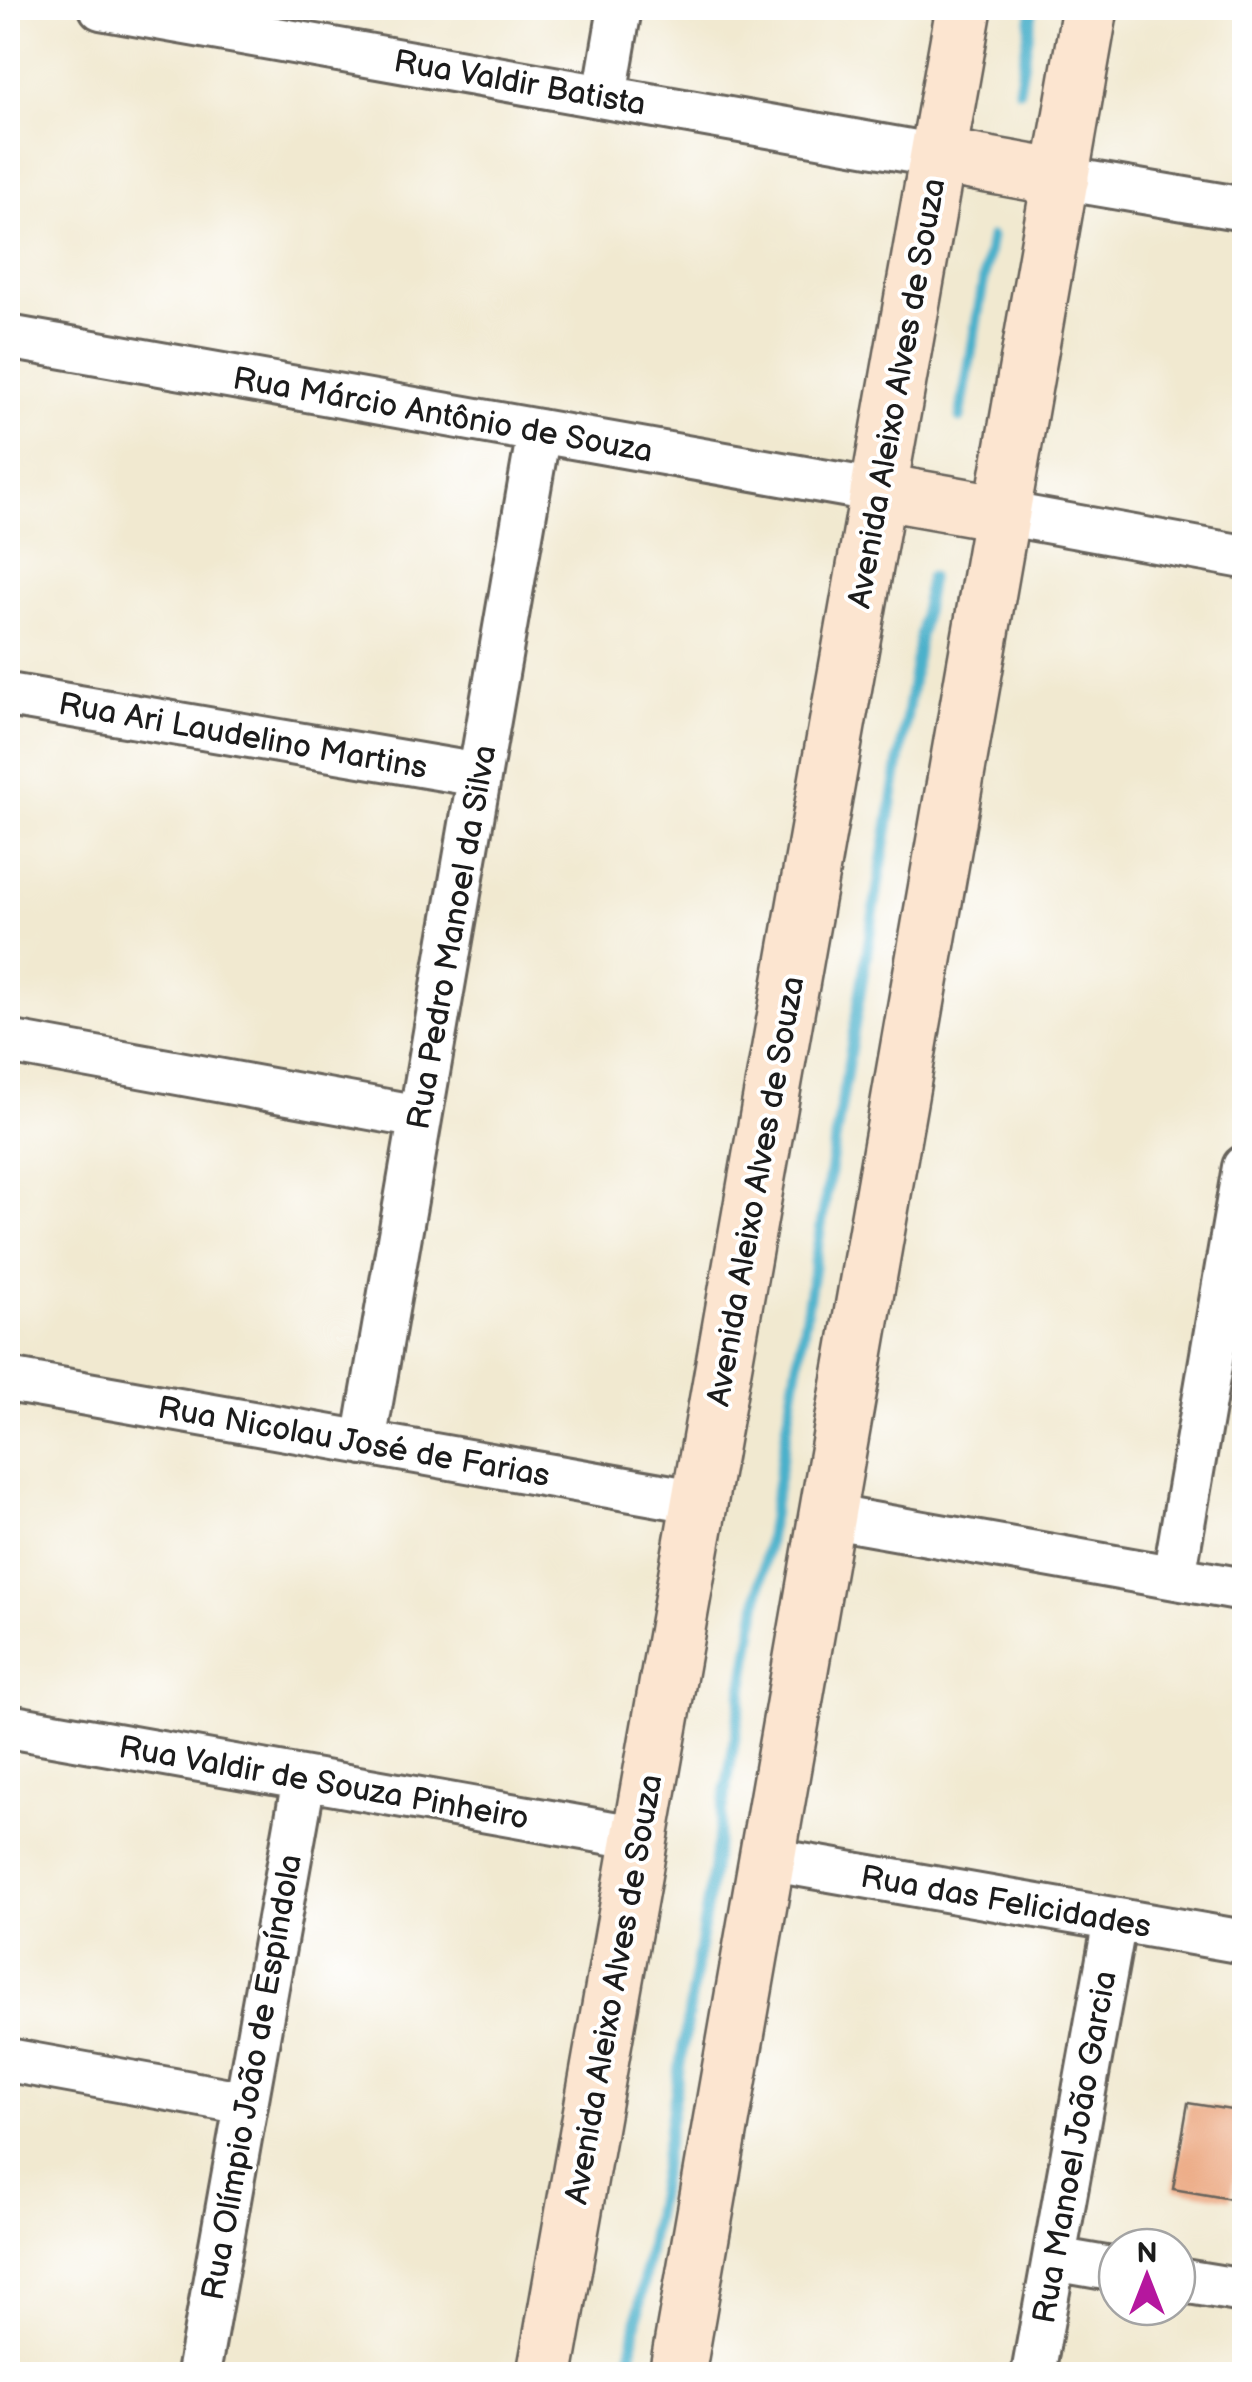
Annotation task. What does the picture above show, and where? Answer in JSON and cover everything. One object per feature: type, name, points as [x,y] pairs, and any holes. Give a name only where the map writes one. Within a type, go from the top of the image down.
[{"type":"street","name":"Rua Valdir Batista","points":[[101,8],[938,156]]},
{"type":"street","points":[[605,96],[620,8]]},
{"type":"street","name":"Avenida Aleixo Alves de Souza","points":[[545,2374],[964,8]]},
{"type":"street","points":[[677,2374],[1090,8]]},
{"type":"street","points":[[938,156],[1244,210]]},
{"type":"street","name":"Rua Márcio Antônio de Souza","points":[[8,337],[878,492]]},
{"type":"street","name":"Rua Pedro Manoel da Silva","points":[[364,1443],[539,431]]},
{"type":"street","points":[[878,492],[1244,557]]},
{"type":"street","name":"Rua Ari Laudelino Martins","points":[[8,695],[479,775]]},
{"type":"street","points":[[8,1042],[420,1117]]},
{"type":"street","points":[[1174,1577],[1238,1239],[1244,1167]]},
{"type":"street","name":"Rua Nicolau José de Farias","points":[[8,1380],[700,1502]]},
{"type":"street","points":[[827,1516],[1244,1590]]},
{"type":"street","name":"Rua Valdir de Souza Pinheiro","points":[[8,1726],[640,1838]]},
{"type":"street","name":"Rua Olímpio João de Espíndola","points":[[198,2374],[304,1778]]},
{"type":"street","name":"Rua das Felicidades","points":[[767,1859],[1244,1942]]},
{"type":"street","name":"Rua Manoel João Garcia","points":[[1033,2374],[1115,1920]]},
{"type":"street","points":[[8,2060],[246,2103]]},
{"type":"street","points":[[1054,2259],[1097,2267]]},
{"type":"street","points":[[1197,2283],[1244,2291]]},
{"type":"building","points":[[1188,2103],[1244,2112],[1231,2199],[1173,2189]]},
{"type":"building","points":[[1244,2172],[1244,2201],[1238,2200]]},
{"type":"waterway","points":[[1019,89],[1033,8]]},
{"type":"waterway","points":[[960,418],[991,237]]},
{"type":"waterway","points":[[628,2374],[930,577]]}]
